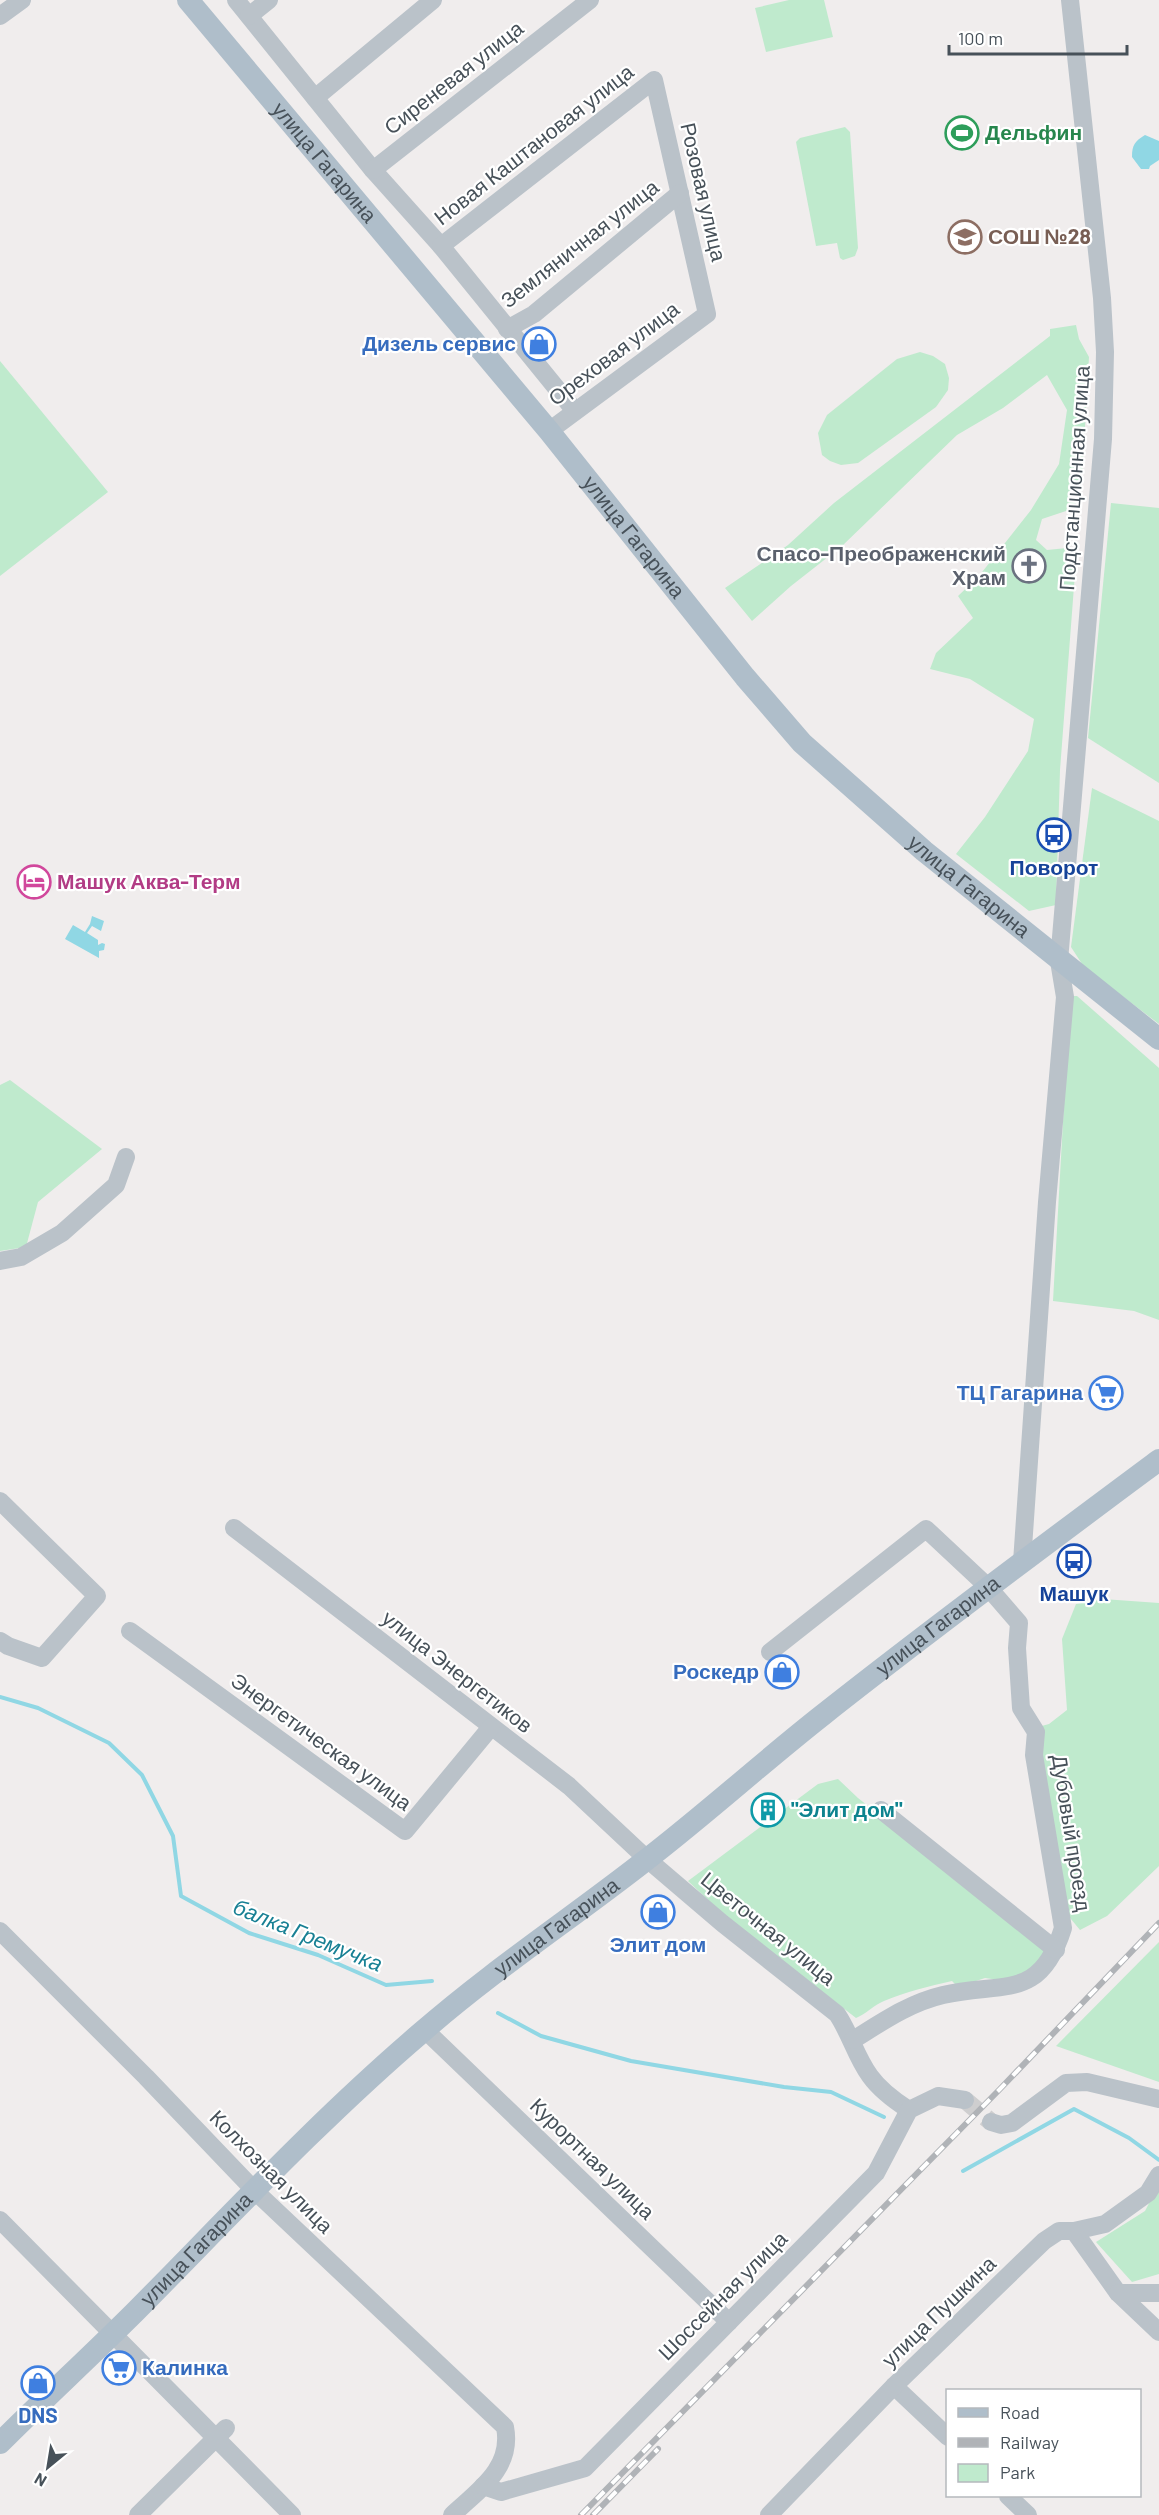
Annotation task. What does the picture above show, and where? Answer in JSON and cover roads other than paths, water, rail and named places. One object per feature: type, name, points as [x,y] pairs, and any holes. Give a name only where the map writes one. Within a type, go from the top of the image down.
[{"type":"main road","name":"улица Гагарина","points":[[188,0],[549,431],[738,668],[802,743],[924,851],[1132,1019]]},
{"type":"main road","points":[[1132,1019],[1159,1039]]},
{"type":"main road","points":[[1132,1019],[1159,1046]]},
{"type":"main road","name":"улица Гагарина","points":[[0,2443],[378,2070],[424,2029],[490,1976],[647,1859],[820,1717],[987,1586],[1159,1460]]},
{"type":"street","points":[[0,16],[22,0]]},
{"type":"street","points":[[236,0],[373,170],[441,246],[575,411]]},
{"type":"street","points":[[249,16],[269,0]]},
{"type":"street","points":[[315,98],[433,0]]},
{"type":"street","name":"Сиреневая улица","points":[[373,170],[590,0]]},
{"type":"street","name":"Подстанционная улица","points":[[1022,1562],[1047,1202],[1065,997],[1059,961],[1103,439],[1106,352],[1070,0]]},
{"type":"street","name":"Розовая улица","points":[[654,80],[707,314]]},
{"type":"street","name":"Новая Каштановая улица","points":[[441,246],[654,80]]},
{"type":"street","name":"Земляничная улица","points":[[507,329],[534,314],[680,193]]},
{"type":"street","name":"Ореховая улица","points":[[549,431],[707,314]]},
{"type":"street","points":[[0,1261],[21,1257],[62,1233],[116,1185],[126,1157]]},
{"type":"street","points":[[0,1502],[97,1596],[42,1658],[0,1641]]},
{"type":"street","name":"улица Энергетиков","points":[[234,1528],[569,1786],[647,1859]]},
{"type":"street","name":"Дубовый проезд","points":[[770,1652],[926,1529],[987,1586],[1018,1623],[1017,1648],[1021,1708],[1036,1732],[1034,1755],[1063,1928],[1056,1950]]},
{"type":"street","name":"Энергетическая улица","points":[[130,1631],[405,1831],[491,1727]]},
{"type":"street","points":[[853,2040],[906,2007],[943,1995],[1028,1982],[1045,1966],[1056,1950],[881,1810]]},
{"type":"street","name":"Цветочная улица","points":[[647,1859],[722,1923],[837,2013],[870,2076],[892,2099],[909,2110]]},
{"type":"street","name":"Колхозная улица","points":[[0,1931],[146,2077],[255,2191],[505,2427],[508,2442],[504,2457],[498,2469],[483,2486]]},
{"type":"street","name":"Курортная улица","points":[[424,2029],[729,2322]]},
{"type":"street","points":[[992,2122],[1002,2125],[1012,2122],[1066,2083],[1087,2082],[1159,2099]]},
{"type":"street","points":[[909,2110],[938,2096],[965,2100]]},
{"type":"street","name":"Шоссейная улица","points":[[483,2486],[501,2492],[585,2468],[876,2173],[909,2110]]},
{"type":"street","name":"улица Пушкина","points":[[769,2515],[894,2386],[1044,2241],[1059,2231],[1074,2231],[1105,2224],[1148,2193],[1159,2175]]},
{"type":"street","points":[[0,2220],[114,2333],[221,2433],[292,2515]]},
{"type":"street","points":[[1074,2231],[1118,2293],[1159,2332]]},
{"type":"street","points":[[1118,2293],[1159,2293]]},
{"type":"street","points":[[894,2386],[946,2435]]},
{"type":"street","points":[[138,2515],[221,2433]]},
{"type":"street","points":[[452,2515],[483,2486]]},
{"type":"street","points":[[1009,2497],[1028,2515]]},
{"type":"water","points":[[1145,135],[1159,141],[1159,160],[1149,169],[1141,169],[1132,157],[1132,153],[1133,146]]},
{"type":"water","points":[[92,916],[104,921],[101,931],[92,926],[87,933],[98,940],[98,945],[105,944],[104,950],[99,951],[99,958],[65,939],[73,925],[85,932]]},
{"type":"waterway","name":"балка Гремучка","points":[[0,1697],[38,1708],[109,1743],[142,1775],[173,1836],[181,1896],[249,1933],[318,1955],[386,1985],[432,1981]]},
{"type":"waterway","name":"балка Гремучка","points":[[498,2013],[541,2036],[631,2061],[784,2087],[831,2092],[884,2117]]},
{"type":"waterway","name":"балка Гремучка","points":[[963,2171],[1074,2109],[1129,2138],[1159,2160]]},
{"type":"tunnel","points":[[965,2100],[991,2122]]},
{"type":"railway","points":[[581,2515],[1000,2089],[1159,1923]]},
{"type":"railway","points":[[593,2515],[658,2449]]},
{"type":"place","name":"Дельфин","points":[[962,133]]},
{"type":"place","name":"СОШ №28","points":[[965,237]]},
{"type":"place","name":"Дизель сервис","points":[[539,344]]},
{"type":"place","name":"Спасо-Преображенский Храм","points":[[1029,566]]},
{"type":"place","name":"Поворот","points":[[1054,835]]},
{"type":"place","name":"Машук Аква-Терм","points":[[34,882]]},
{"type":"place","name":"ТЦ Гагарина","points":[[1106,1393]]},
{"type":"place","name":"Машук","points":[[1074,1561]]},
{"type":"place","name":"Роскедр","points":[[782,1672]]},
{"type":"place","name":"\"Элит дом\"","points":[[768,1810]]},
{"type":"place","name":"Элит дом","points":[[658,1912]]},
{"type":"place","name":"Калинка","points":[[119,2368]]},
{"type":"place","name":"DNS","points":[[38,2383]]}]
